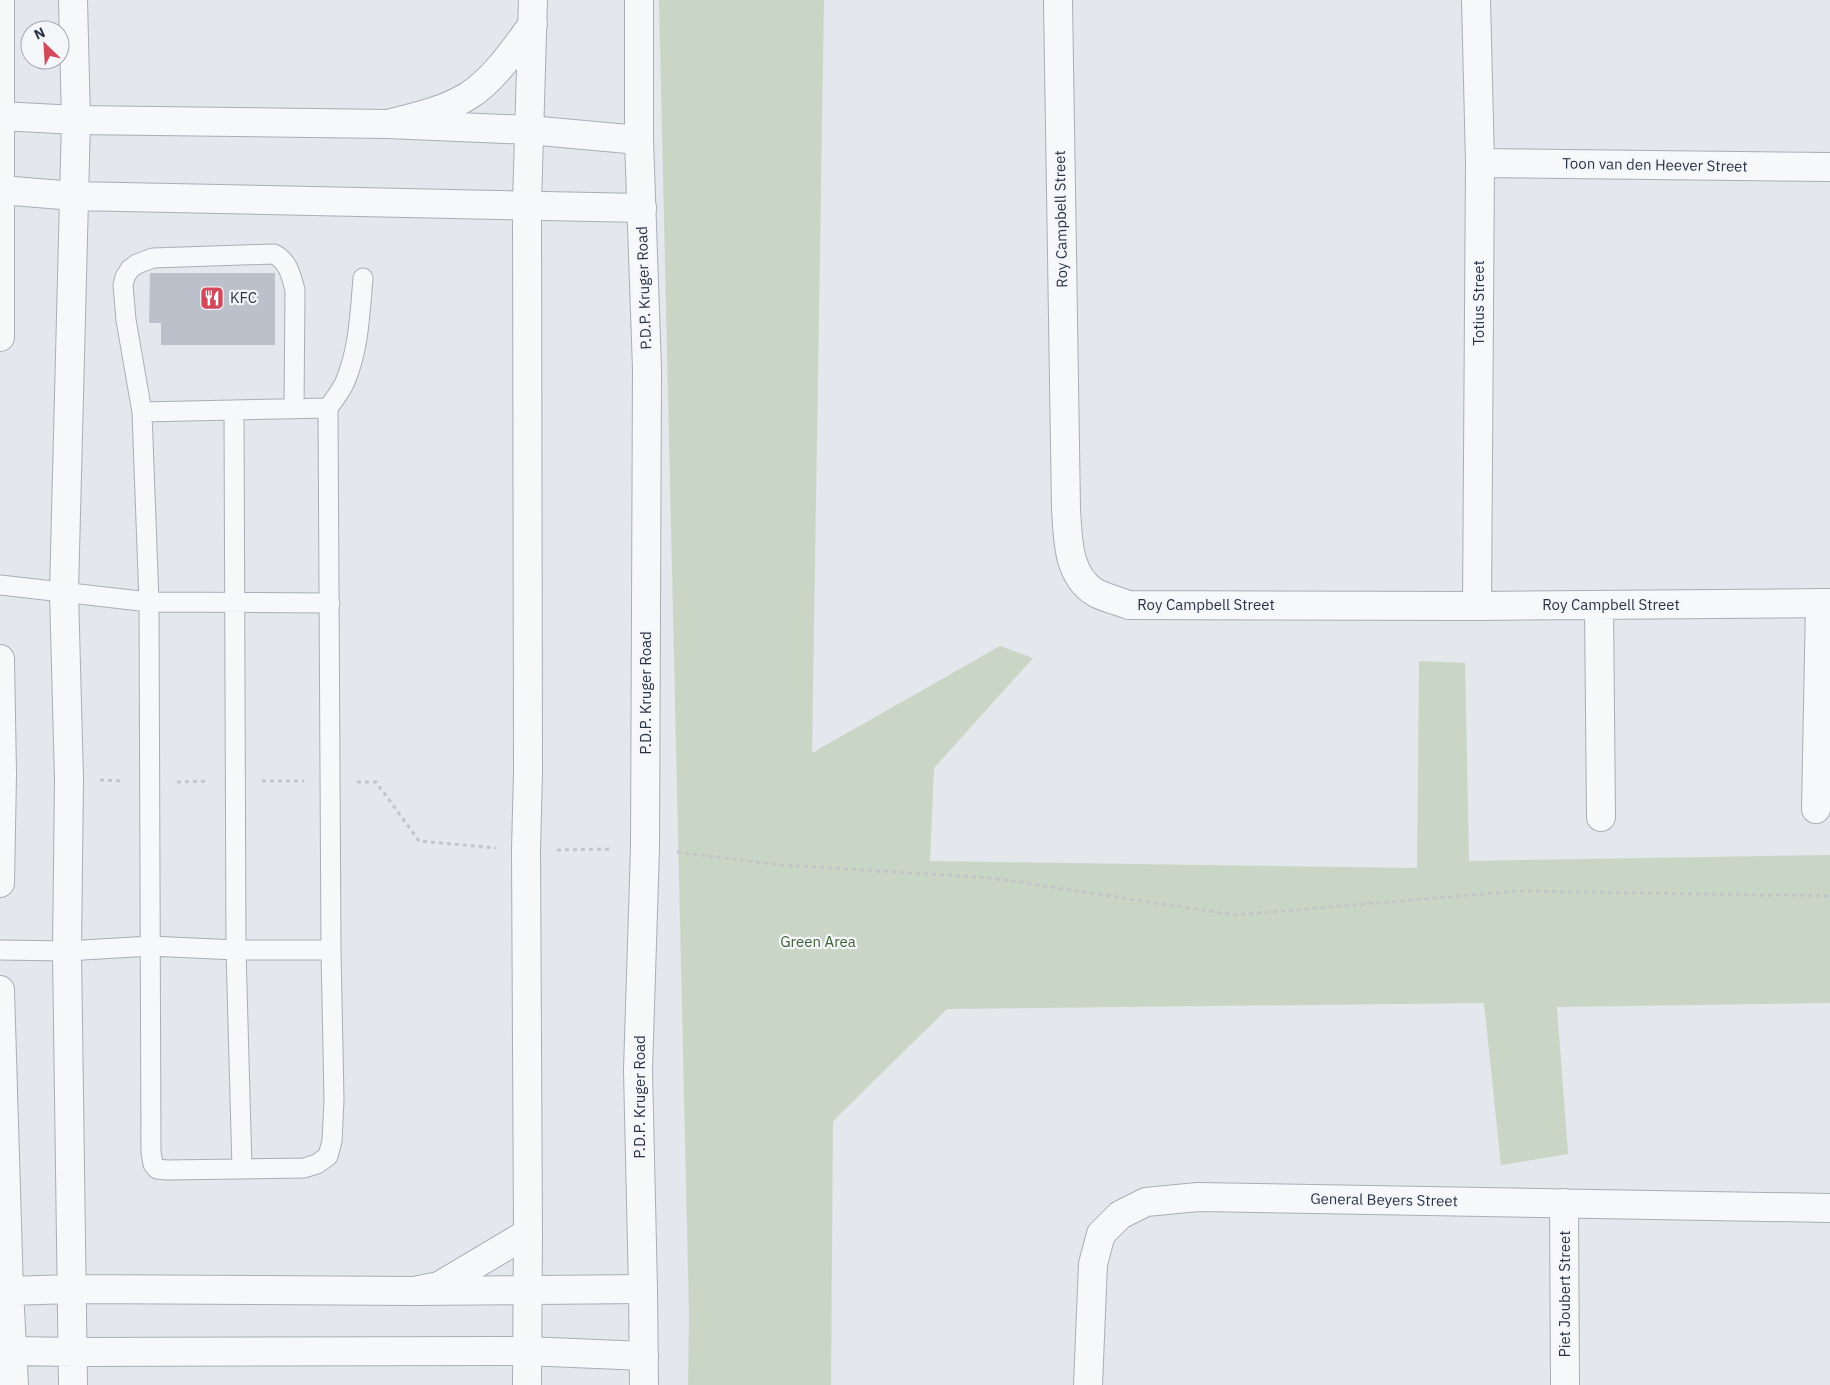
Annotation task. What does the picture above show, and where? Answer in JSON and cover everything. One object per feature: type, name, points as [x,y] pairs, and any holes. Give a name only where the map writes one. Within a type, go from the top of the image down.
[{"type":"street","points":[[0,0],[0,106]]},
{"type":"street","points":[[73,0],[76,120],[64,592],[69,779],[68,951],[73,1385]]},
{"type":"street","name":"P.D.P. Kruger Road","points":[[639,0],[639,140],[647,369],[645,848],[638,1070],[644,1385]]},
{"type":"street","name":"Roy Campbell Street","points":[[1058,0],[1066,509],[1069,547],[1076,574],[1095,592],[1129,605],[1477,606],[1825,603]]},
{"type":"street","name":"Totius Street","points":[[1476,0],[1480,164],[1477,606]]},
{"type":"street","points":[[388,124],[440,110],[469,96],[494,74],[533,12]]},
{"type":"street","points":[[526,1385],[528,1232],[526,850],[528,772],[527,204],[533,12]]},
{"type":"street","points":[[0,337],[0,117],[76,120],[388,124],[529,130],[639,140]]},
{"type":"street","name":"Toon van den Heever Street","points":[[1480,164],[1830,167]]},
{"type":"street","points":[[0,190],[74,196],[527,204],[642,208]]},
{"type":"street","points":[[1816,809],[1825,603]]},
{"type":"street","points":[[1599,605],[1601,817]]},
{"type":"street","points":[[0,659],[2,774],[0,883]]},
{"type":"street","points":[[0,990],[9,1291],[14,1385]]},
{"type":"street","name":"General Beyers Street","points":[[1088,1385],[1094,1264],[1101,1234],[1120,1215],[1146,1202],[1198,1197],[1830,1208]]},
{"type":"street","name":"Piet Joubert Street","points":[[1564,1203],[1565,1385]]},
{"type":"street","points":[[414,1291],[439,1286],[528,1232]]},
{"type":"street","points":[[9,1291],[72,1289],[527,1291],[643,1289]]},
{"type":"street","points":[[13,1351],[526,1351],[644,1356]]},
{"type":"lane","points":[[294,409],[295,290],[292,276],[285,262],[274,254],[153,258],[130,269],[123,285],[125,311],[142,412],[149,602],[151,1142],[153,1164],[157,1169],[304,1168],[317,1164],[328,1156],[332,1141],[334,1100],[328,408],[345,384],[354,358],[363,278]]},
{"type":"lane","points":[[142,412],[328,408]]},
{"type":"lane","points":[[234,410],[236,950],[242,1169]]},
{"type":"lane","points":[[0,585],[149,602],[330,603]]},
{"type":"lane","points":[[0,950],[68,951],[150,946],[236,950],[332,950]]},
{"type":"path","points":[[69,779],[149,783],[236,780],[376,782],[418,840],[526,850],[645,848],[782,865],[992,878],[1234,915],[1518,891],[1830,896]]},
{"type":"green space","name":"Green Area","points":[[659,0],[824,0],[812,753],[1000,646],[1033,658],[934,768],[930,861],[1417,868],[1419,661],[1465,663],[1469,861],[1830,855],[1830,1003],[1557,1007],[1568,1154],[1501,1165],[1484,1003],[947,1009],[833,1121],[831,1385],[688,1385],[689,1316]]},
{"type":"building","name":"KFC","points":[[150,273],[275,273],[275,345],[161,345],[161,323],[149,323]]},
{"type":"place","name":"KFC","points":[[212,298]]}]
